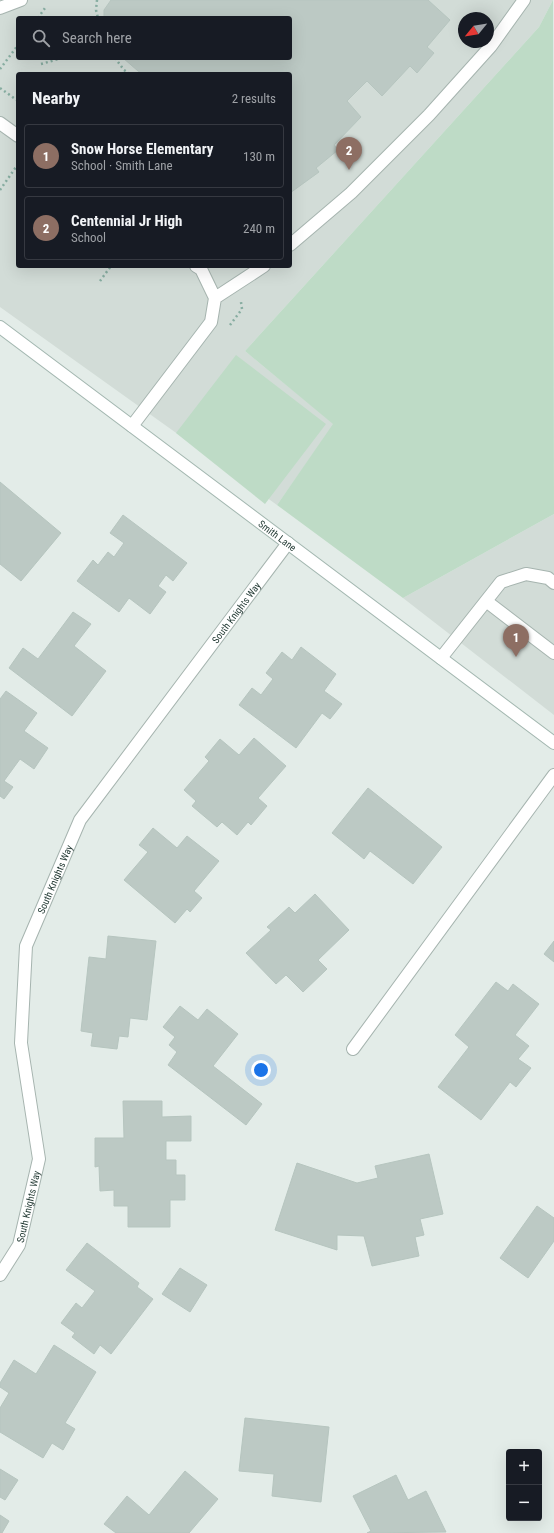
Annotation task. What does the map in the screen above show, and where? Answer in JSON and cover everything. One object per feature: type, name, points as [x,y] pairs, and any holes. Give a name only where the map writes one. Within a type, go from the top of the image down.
[{"type":"street","points":[[0,8],[21,0]]},
{"type":"street","points":[[292,243],[351,193],[430,115],[490,46],[524,0]]},
{"type":"street","points":[[0,123],[16,135]]},
{"type":"street","points":[[132,426],[211,322],[215,298],[201,270],[198,268]]},
{"type":"street","points":[[215,298],[261,268]]},
{"type":"street","name":"Smith Lane","points":[[0,327],[554,743]]},
{"type":"street","name":"South Knights Way","points":[[0,1275],[19,1245],[39,1159],[21,1043],[26,946],[80,820],[288,543]]},
{"type":"street","points":[[441,658],[501,582],[526,574],[548,578],[554,583]]},
{"type":"street","points":[[486,601],[554,653]]},
{"type":"street","points":[[353,1049],[554,775]]},
{"type":"path","points":[[97,0],[96,10],[98,16]]},
{"type":"path","points":[[39,16],[45,8]]},
{"type":"path","points":[[0,69],[16,48]]},
{"type":"path","points":[[41,64],[55,60]]},
{"type":"path","points":[[116,60],[126,72]]},
{"type":"path","points":[[0,88],[16,100]]},
{"type":"path","points":[[0,190],[16,167]]},
{"type":"path","points":[[100,281],[110,268]]},
{"type":"shaded area","points":[[0,0],[553,0],[539,27],[245,351],[334,424],[277,505],[0,307]]},
{"type":"shaded area","points":[[554,514],[554,715],[403,598]]},
{"type":"green space","points":[[553,0],[554,514],[403,598],[277,505],[333,424],[245,351],[539,27]]},
{"type":"green space","points":[[236,355],[326,424],[265,504],[176,433]]},
{"type":"building","points":[[111,0],[428,0],[450,20],[427,47],[434,53],[417,73],[410,66],[382,96],[367,81],[347,101],[361,117],[334,145],[338,150],[316,168],[319,172],[292,192],[292,72],[140,72],[125,60],[292,60],[292,16],[104,16],[104,10]]},
{"type":"building","points":[[0,482],[61,533],[21,581],[0,564]]},
{"type":"building","points":[[123,515],[187,563],[173,581],[166,575],[158,586],[166,592],[150,614],[129,598],[119,612],[77,581],[93,560],[98,565],[108,552],[114,557],[124,543],[110,533]]},
{"type":"building","points":[[73,612],[91,624],[74,646],[106,671],[72,716],[9,668],[23,648],[38,659]]},
{"type":"building","points":[[301,647],[336,674],[324,691],[342,704],[330,719],[322,713],[296,748],[239,705],[252,688],[261,695],[273,679],[266,673],[282,652],[292,660]]},
{"type":"building","points":[[6,691],[37,713],[24,731],[48,748],[34,769],[20,759],[4,781],[13,787],[4,799],[0,796],[0,699]]},
{"type":"building","points":[[254,738],[286,766],[258,798],[267,806],[251,825],[248,822],[237,835],[222,822],[217,827],[192,806],[196,801],[184,790],[209,761],[205,757],[220,739],[239,755]]},
{"type":"building","points":[[368,788],[442,847],[413,884],[370,851],[364,859],[332,833]]},
{"type":"building","points":[[153,828],[177,848],[187,836],[219,861],[194,891],[202,898],[190,912],[187,909],[175,923],[124,880],[148,852],[139,845]]},
{"type":"building","points":[[315,894],[349,930],[318,960],[327,969],[303,992],[286,975],[276,984],[246,953],[271,930],[267,927],[289,907],[295,913]]},
{"type":"building","points":[[108,936],[156,941],[147,1020],[130,1018],[128,1037],[119,1036],[117,1049],[91,1046],[93,1033],[81,1031],[89,957],[106,959]]},
{"type":"building","points":[[554,941],[554,962],[544,954]]},
{"type":"building","points":[[496,982],[508,991],[513,984],[539,1004],[515,1035],[529,1046],[518,1059],[531,1068],[516,1087],[510,1082],[481,1120],[438,1087],[469,1047],[455,1035]]},
{"type":"building","points":[[180,1006],[198,1020],[207,1009],[238,1034],[213,1066],[262,1104],[246,1125],[168,1065],[177,1052],[169,1045],[175,1037],[163,1027]]},
{"type":"building","points":[[123,1101],[162,1101],[162,1117],[191,1116],[191,1141],[166,1141],[166,1160],[176,1160],[176,1175],[185,1175],[185,1200],[170,1200],[170,1227],[128,1227],[128,1206],[114,1206],[114,1190],[100,1191],[99,1166],[95,1167],[95,1138],[124,1138]]},
{"type":"building","points":[[429,1154],[443,1214],[420,1219],[424,1235],[415,1237],[419,1256],[372,1266],[364,1236],[337,1235],[337,1250],[275,1230],[297,1163],[357,1183],[378,1178],[375,1166]]},
{"type":"building","points":[[537,1206],[554,1218],[554,1241],[528,1278],[500,1258]]},
{"type":"building","points":[[87,1243],[139,1283],[137,1287],[153,1299],[111,1354],[100,1345],[94,1354],[72,1337],[75,1333],[61,1323],[76,1303],[82,1308],[95,1291],[66,1270]]},
{"type":"building","points":[[180,1268],[207,1285],[190,1312],[162,1294]]},
{"type":"building","points":[[54,1345],[96,1372],[65,1423],[75,1429],[63,1450],[52,1443],[43,1458],[0,1432],[0,1408],[9,1393],[0,1387],[0,1383],[14,1360],[36,1374]]},
{"type":"building","points":[[245,1418],[329,1427],[321,1502],[272,1496],[274,1474],[239,1471]]},
{"type":"building","points":[[0,1469],[18,1480],[5,1500],[0,1497]]},
{"type":"building","points":[[185,1471],[218,1499],[189,1533],[116,1533],[104,1524],[127,1496],[149,1515]]},
{"type":"building","points":[[396,1475],[408,1500],[426,1491],[446,1532],[367,1533],[371,1531],[353,1496]]},
{"type":"building","points":[[0,1515],[9,1521],[2,1533],[0,1533]]},
{"type":"place","name":"Centennial Jr High","points":[[349,170]]},
{"type":"place","name":"Snow Horse Elementary","points":[[516,657]]}]
